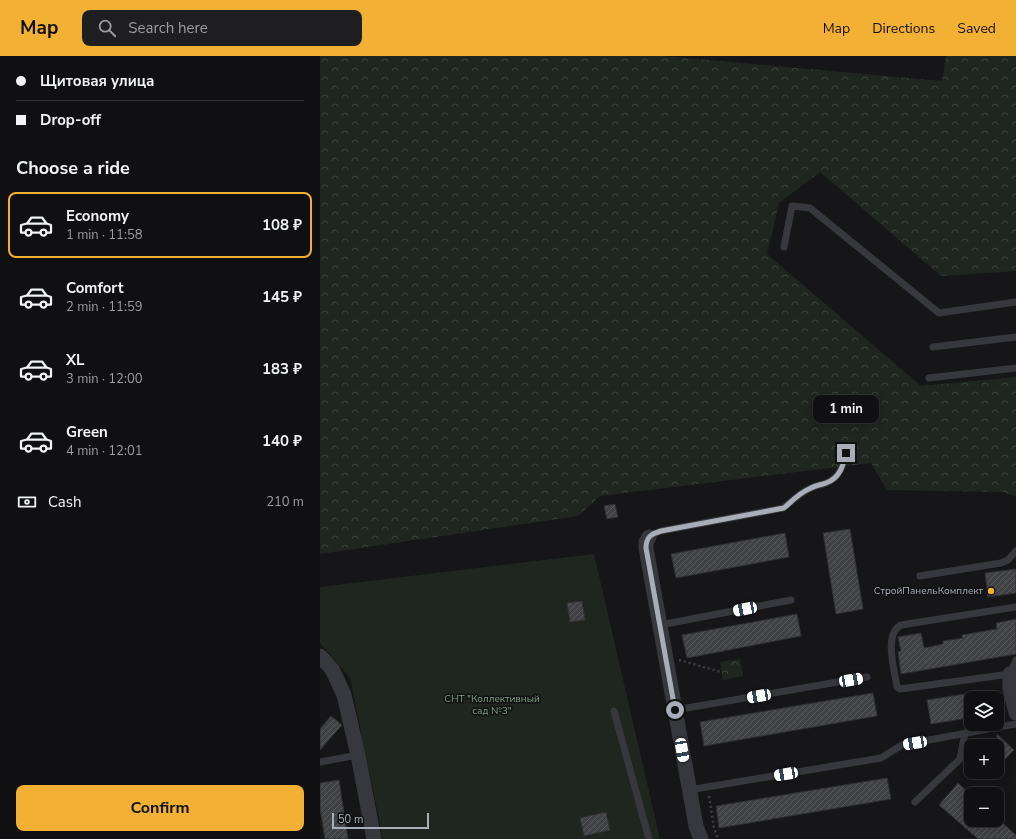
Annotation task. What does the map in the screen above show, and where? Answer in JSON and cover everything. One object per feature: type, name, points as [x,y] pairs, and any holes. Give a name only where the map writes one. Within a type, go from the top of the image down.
[{"type":"street","points":[[649,537],[646,542],[646,548],[689,790],[696,826],[701,839]]},
{"type":"street","points":[[320,656],[332,669],[344,695],[358,755],[374,839]]},
{"type":"street","points":[[1010,674],[1010,689],[1016,713]]},
{"type":"lane","points":[[784,247],[792,206],[810,208],[939,313],[1016,302]]},
{"type":"lane","points":[[934,347],[1016,337]]},
{"type":"lane","points":[[930,378],[1016,368]]},
{"type":"lane","points":[[649,537],[661,531],[784,508],[796,496],[812,487],[828,482],[837,477],[842,468],[846,453]]},
{"type":"lane","points":[[920,576],[1001,563],[1008,560],[1016,551]]},
{"type":"lane","points":[[660,625],[791,600]]},
{"type":"lane","points":[[1016,607],[901,625],[895,629],[890,647],[897,687],[900,689],[1010,674],[1016,660]]},
{"type":"lane","points":[[675,710],[867,678]]},
{"type":"lane","points":[[614,711],[649,839]]},
{"type":"lane","points":[[689,790],[881,758],[902,745],[1016,724]]},
{"type":"lane","points":[[915,802],[960,759],[965,733]]},
{"type":"lane","points":[[320,762],[358,755]]},
{"type":"path","points":[[674,660],[684,661],[721,672]]},
{"type":"green space","points":[[320,56],[665,56],[942,81],[946,56],[1016,56],[1016,271],[941,276],[820,172],[779,203],[767,254],[921,386],[1016,377],[1016,496],[1002,492],[887,490],[871,463],[600,496],[578,516],[320,554]]},
{"type":"green space","name":"СНТ \"Коллективный сад №3\"","points":[[594,554],[660,839],[383,839],[350,678],[320,643],[320,587]]},
{"type":"green space","points":[[740,659],[743,676],[723,680],[720,662]]},
{"type":"building","points":[[615,504],[618,517],[607,519],[604,506]]},
{"type":"building","points":[[850,529],[863,609],[836,614],[823,533]]},
{"type":"building","points":[[785,533],[789,557],[676,578],[671,554]]},
{"type":"building","points":[[1016,569],[1016,593],[988,597],[985,573]]},
{"type":"building","points":[[582,601],[585,620],[570,622],[567,603]]},
{"type":"building","points":[[797,614],[801,636],[687,658],[682,635]]},
{"type":"building","points":[[1016,619],[1016,654],[901,674],[898,652],[901,651],[898,637],[921,633],[924,648],[943,644],[943,641],[963,638],[962,635],[997,629],[996,623]]},
{"type":"building","points":[[873,693],[877,716],[704,746],[700,722]]},
{"type":"building","points":[[964,694],[964,719],[931,724],[927,700]]},
{"type":"building","points":[[331,716],[342,725],[320,750],[320,729]]},
{"type":"building","points":[[997,734],[1002,739],[997,739]]},
{"type":"building","points":[[1004,741],[1014,750],[1004,761]]},
{"type":"building","points":[[887,778],[891,799],[719,828],[716,806]]},
{"type":"building","points":[[339,780],[348,839],[325,839],[320,808],[320,783]]},
{"type":"building","points":[[958,783],[964,789],[964,827],[939,805]]},
{"type":"building","points":[[606,812],[610,830],[584,836],[580,818]]},
{"type":"building","points":[[1004,824],[1016,835],[1016,839],[978,839],[964,827],[1004,827]]},
{"type":"place","name":"СтройПанельКомплект","points":[[991,591]]},
{"type":"route","points":[[675,710],[646,548],[646,542],[649,537],[661,531],[784,508],[796,496],[812,487],[828,482],[837,477],[842,468],[846,453]]}]
